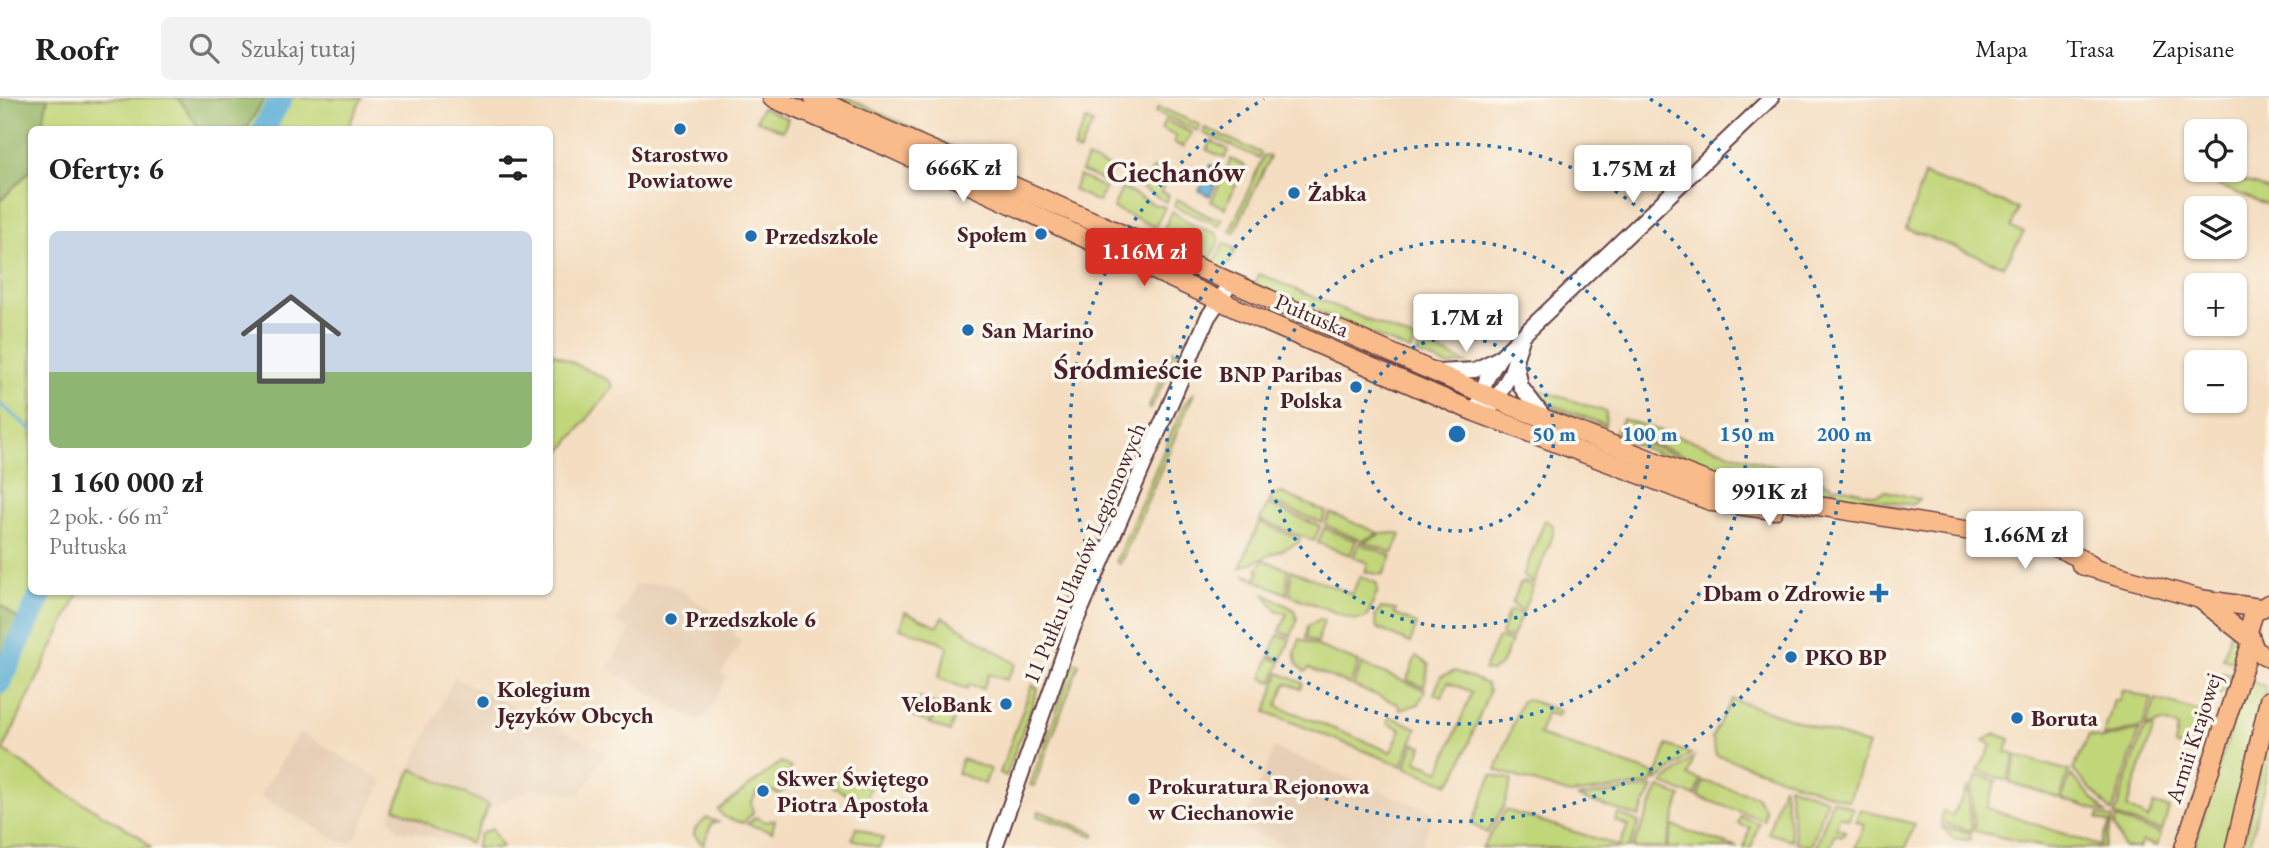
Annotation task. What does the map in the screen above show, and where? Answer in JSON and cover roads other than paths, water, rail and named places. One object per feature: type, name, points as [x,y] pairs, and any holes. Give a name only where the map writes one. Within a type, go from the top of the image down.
[{"type":"main road","name":"Pułtuska","points":[[772,98],[890,148],[1218,300],[1481,414],[1713,502],[1815,515],[1865,514]]},
{"type":"main road","name":"Pułtuska","points":[[814,98],[1547,420],[1721,487],[1971,531],[1999,531],[2076,556],[2091,565],[2200,599],[2266,604]]},
{"type":"main road","name":"Pułtuska","points":[[2200,599],[2250,641],[2260,654],[2269,658]]},
{"type":"main road","name":"Armii Krajowej","points":[[2183,848],[2250,641],[2251,618],[2266,604]]},
{"type":"main road","points":[[2235,848],[2269,701]]},
{"type":"street","points":[[1438,372],[1475,370],[1500,357],[1522,339],[1771,98]]},
{"type":"street","name":"11 Pułku Ułanów Legionowych","points":[[995,848],[1073,628],[1208,317],[1231,283]]},
{"type":"street","points":[[1489,395],[1516,357],[1522,339]]},
{"type":"street","points":[[1481,414],[1500,357]]},
{"type":"street","points":[[1516,357],[1521,387],[1547,420]]},
{"type":"water","points":[[1211,165],[1222,170],[1210,196],[1199,191]]},
{"type":"waterway","points":[[265,126],[281,98]]},
{"type":"waterway","points":[[0,404],[28,427]]},
{"type":"waterway","points":[[0,682],[41,595]]},
{"type":"place","name":"Starostwo Powiatowe","points":[[680,129]]},
{"type":"place","name":"Żabka","points":[[1294,193]]},
{"type":"place","name":"Społem","points":[[1041,234]]},
{"type":"place","name":"Przedszkole","points":[[751,236]]},
{"type":"place","name":"San Marino","points":[[968,330]]},
{"type":"place","name":"BNP Paribas Polska","points":[[1356,387]]},
{"type":"place","name":"Dbam o Zdrowie","points":[[1879,593]]},
{"type":"place","name":"Przedszkole 6","points":[[671,619]]},
{"type":"place","name":"PKO BP","points":[[1791,657]]},
{"type":"place","name":"Kolegium Języków Obcych","points":[[483,702]]},
{"type":"place","name":"VeloBank","points":[[1006,704]]},
{"type":"place","name":"Boruta","points":[[2017,718]]},
{"type":"place","name":"Skwer Świętego Piotra Apostoła","points":[[763,791]]},
{"type":"place","name":"Prokuratura Rejonowa w Ciechanowie","points":[[1134,799]]},
{"type":"district","name":"Ciechanów","points":[[1176,172]]},
{"type":"district","name":"Śródmieście","points":[[1128,369]]}]
